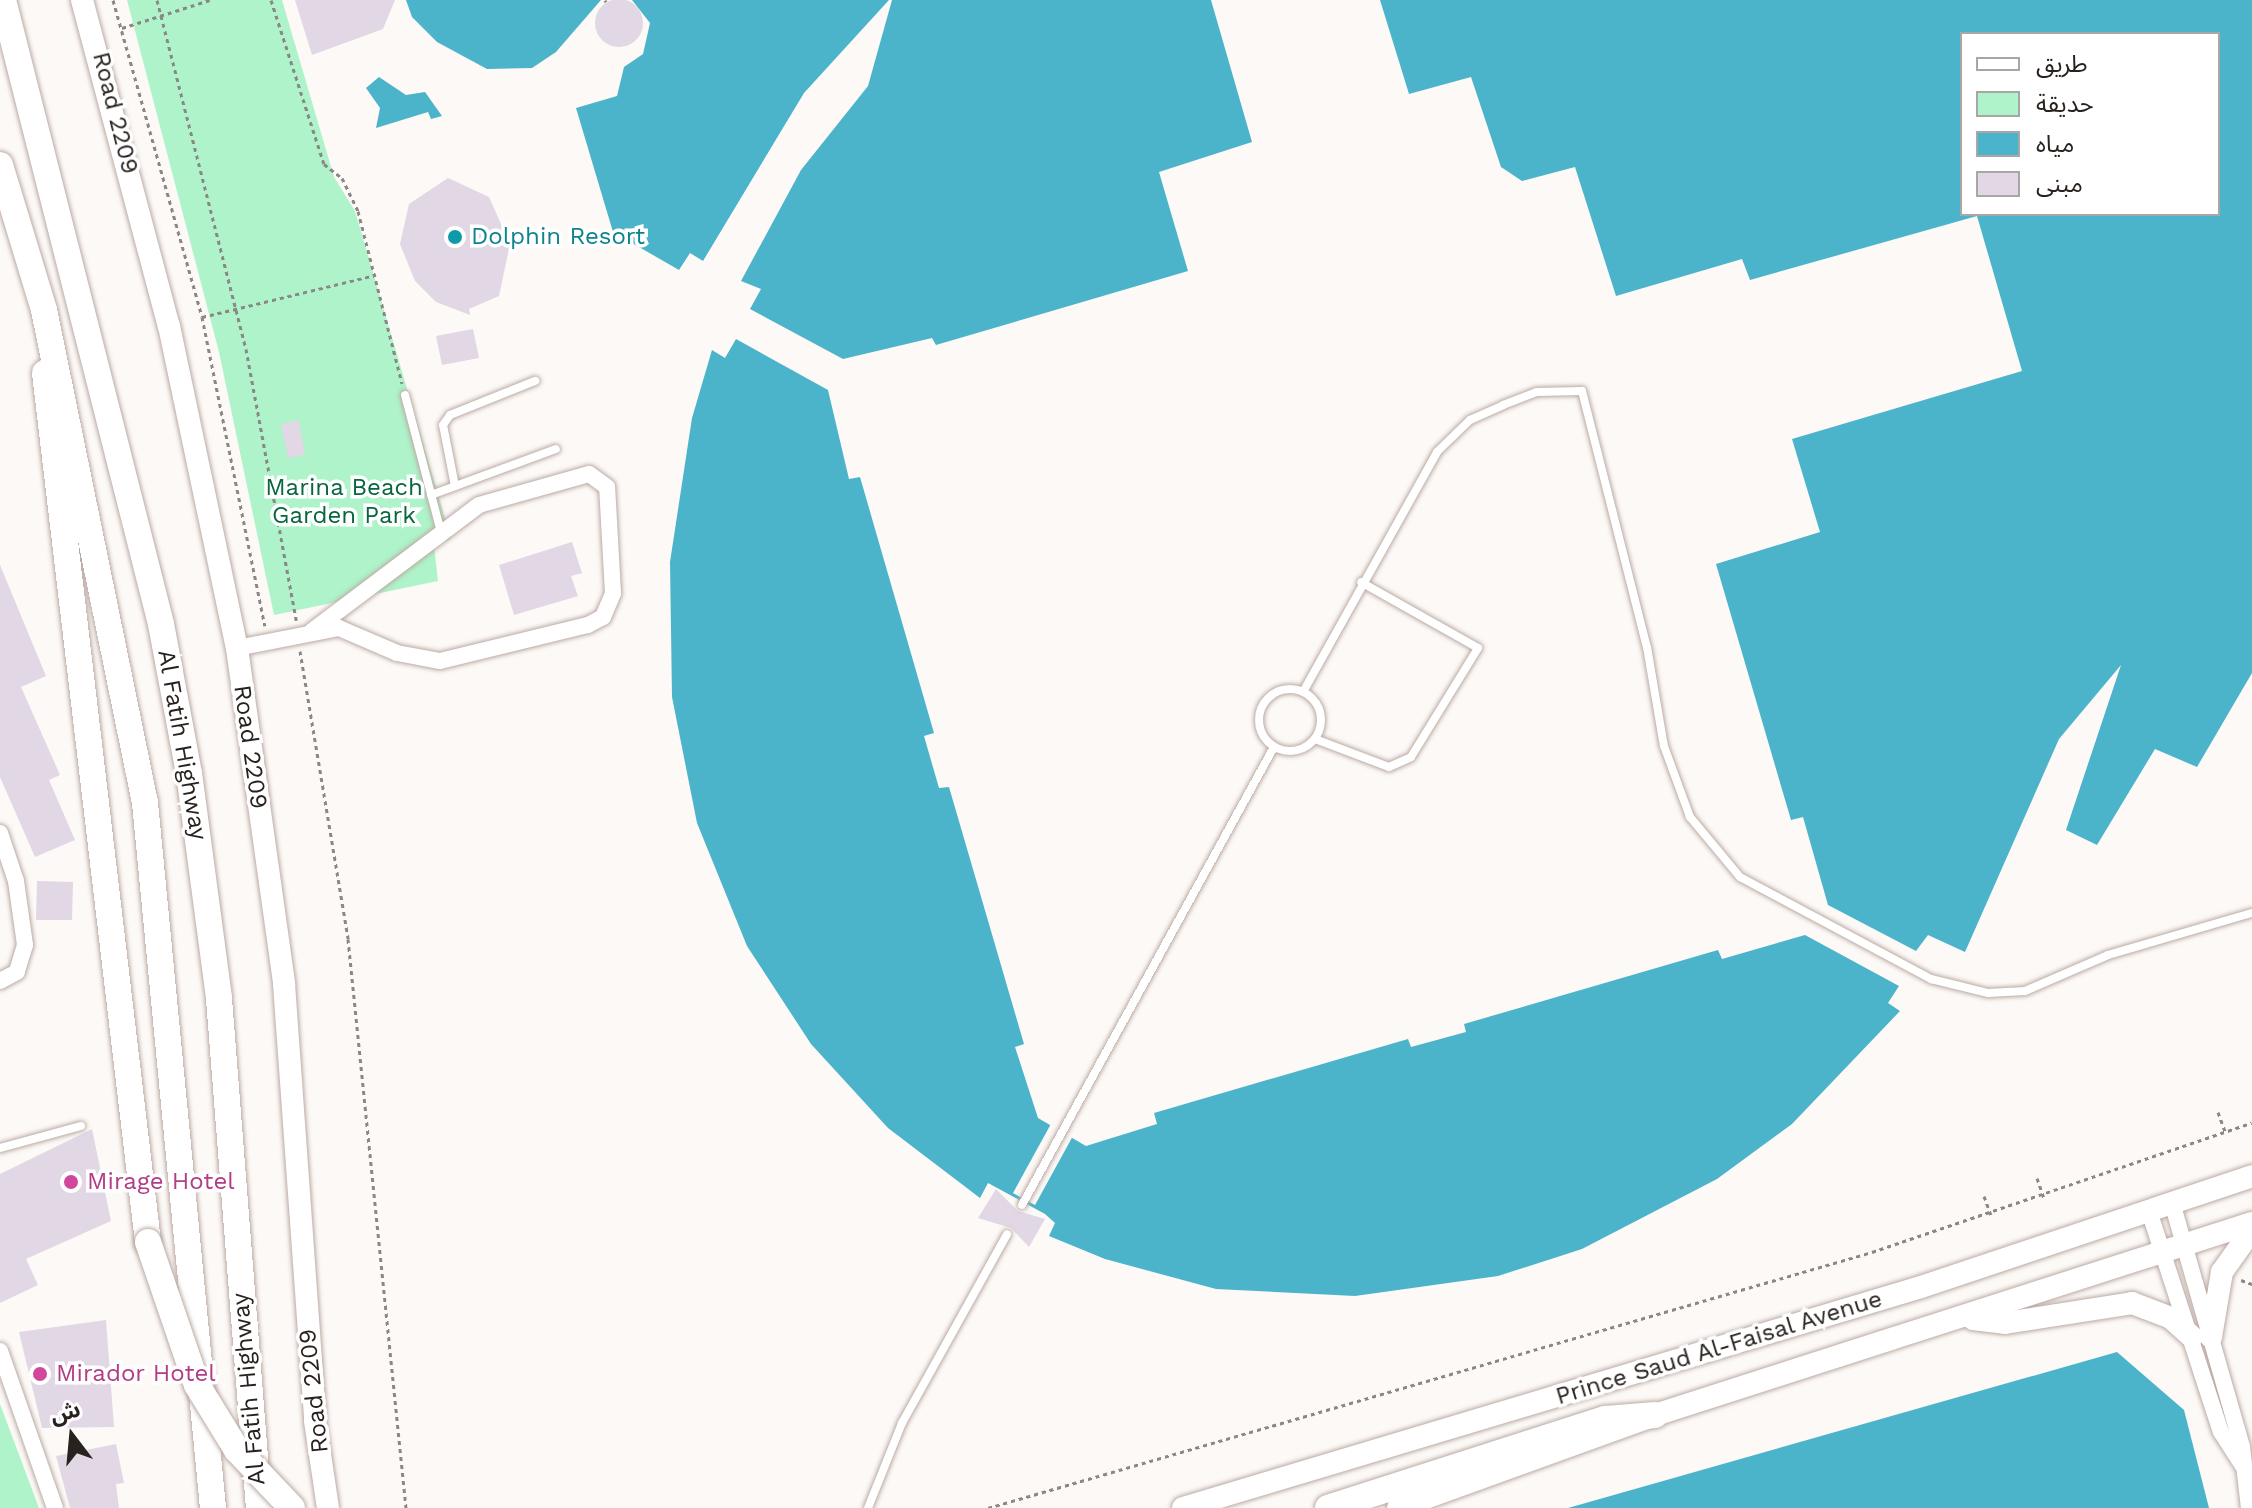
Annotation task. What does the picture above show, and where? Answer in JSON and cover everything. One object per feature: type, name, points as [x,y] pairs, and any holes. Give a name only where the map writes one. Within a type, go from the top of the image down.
[{"type":"main road","name":"Al Fatih Highway","points":[[3,0],[161,624],[189,773],[220,1014],[259,1508]]},
{"type":"main road","name":"Al Fatih Highway","points":[[0,165],[44,310],[120,653],[150,835],[213,1508]]},
{"type":"main road","points":[[44,310],[48,447],[148,1242],[197,1385],[237,1450],[292,1508]]},
{"type":"main road","points":[[1328,1508],[1606,1419],[1655,1415]]},
{"type":"main road","points":[[198,1508],[211,1479]]},
{"type":"street","name":"Road 2209","points":[[82,0],[169,326],[237,648],[284,984],[315,1421],[328,1508]]},
{"type":"street","points":[[237,648],[305,632],[362,633],[397,653],[440,661],[588,625],[608,607],[603,479],[589,474],[479,505],[305,632]]},
{"type":"street","points":[[0,833],[25,945],[17,972],[0,981]]},
{"type":"street","name":"Prince Saud Al-Faisal Avenue","points":[[1183,1508],[2150,1214],[2252,1176]]},
{"type":"street","points":[[2173,1206],[2175,1252],[2244,1468],[2249,1508]]},
{"type":"street","points":[[2150,1214],[2175,1252]]},
{"type":"street","name":"Prince Saud Al-Faisal Avenue","points":[[1398,1508],[1655,1415],[2175,1252],[2252,1223]]},
{"type":"street","points":[[2201,1337],[2222,1272],[2252,1230]]},
{"type":"street","points":[[1969,1317],[2005,1323],[2132,1303],[2171,1318],[2201,1337]]},
{"type":"street","points":[[0,1351],[55,1508]]},
{"type":"lane","points":[[455,486],[442,436],[450,415],[535,381]]},
{"type":"lane","points":[[1303,692],[1361,582],[1437,452],[1470,420],[1537,392],[1582,391],[1591,404],[1672,770],[1690,817],[1740,877],[1931,979],[1988,993],[2025,991],[2108,955],[2252,913]]},
{"type":"lane","points":[[405,395],[441,532]]},
{"type":"lane","points":[[431,495],[556,449]]},
{"type":"lane","points":[[1315,739],[1389,767],[1411,757],[1478,648],[1361,582]]},
{"type":"lane","points":[[1276,692],[1303,692],[1320,710],[1315,739],[1299,750],[1274,747],[1260,728],[1262,707],[1276,692]]},
{"type":"lane","points":[[1023,1204],[1274,747]]},
{"type":"lane","points":[[0,1148],[81,1126]]},
{"type":"lane","points":[[868,1508],[902,1423],[1007,1234]]},
{"type":"path","points":[[113,0],[202,317],[268,641]]},
{"type":"path","points":[[157,0],[237,310],[305,632],[348,939],[406,1508]]},
{"type":"path","points":[[121,28],[210,0]]},
{"type":"path","points":[[271,0],[324,164],[344,182],[376,275],[405,395]]},
{"type":"path","points":[[202,317],[376,275]]},
{"type":"path","points":[[2218,1112],[2226,1134]]},
{"type":"path","points":[[988,1508],[1991,1215],[2252,1123]]},
{"type":"path","points":[[2037,1178],[2044,1198]]},
{"type":"path","points":[[1984,1196],[1991,1215]]},
{"type":"green space","name":"Marina Beach Garden Park","points":[[127,0],[282,0],[334,177],[355,211],[451,539],[434,545],[438,581],[274,615],[219,352]]},
{"type":"green space","points":[[0,1404],[39,1508],[0,1508]]},
{"type":"water","points":[[406,0],[601,0],[556,52],[532,68],[487,69],[437,42],[412,17]]},
{"type":"water","points":[[632,0],[889,0],[804,93],[703,261],[690,253],[679,270],[613,232],[576,108],[617,96],[624,67],[643,54],[650,23]]},
{"type":"water","points":[[892,0],[1211,0],[1252,142],[1159,172],[1188,271],[936,345],[932,338],[843,359],[750,309],[761,289],[741,281],[801,170],[868,86]]},
{"type":"water","points":[[1380,0],[2252,0],[2252,673],[2197,767],[2155,749],[2097,845],[2066,830],[2121,665],[2059,739],[1965,952],[1928,935],[1916,951],[1828,905],[1803,817],[1791,820],[1716,564],[1820,532],[1792,439],[2022,371],[1977,216],[1750,280],[1742,259],[1616,296],[1575,167],[1522,181],[1501,167],[1471,77],[1409,94]]},
{"type":"water","points":[[379,77],[406,95],[425,92],[442,116],[431,119],[428,112],[376,128],[380,108],[366,88]]},
{"type":"water","points":[[736,339],[828,390],[849,479],[860,477],[934,733],[924,736],[939,788],[949,787],[1024,1044],[1015,1047],[1038,1118],[1086,1146],[1157,1124],[1154,1113],[1408,1039],[1411,1047],[1466,1032],[1464,1024],[1718,950],[1722,959],[1805,935],[1899,986],[1888,1003],[1900,1011],[1792,1124],[1717,1179],[1582,1249],[1498,1276],[1355,1296],[1216,1289],[1105,1259],[1049,1236],[1055,1223],[1045,1214],[988,1183],[980,1198],[888,1128],[811,1044],[747,946],[697,823],[672,697],[670,562],[692,418],[712,350],[725,358]]},
{"type":"water","points":[[2117,1352],[2184,1410],[2209,1508],[1568,1508]]},
{"type":"pier","points":[[1052,1122],[1074,1134],[1035,1205],[1013,1193]]},
{"type":"building","points":[[619,-1],[636,6],[643,23],[636,40],[619,47],[602,40],[595,23],[602,6]]},
{"type":"building","points":[[295,0],[395,0],[383,29],[312,55]]},
{"type":"building","name":"Dolphin Resort","points":[[448,178],[489,197],[510,244],[499,296],[469,309],[470,315],[436,302],[415,281],[400,244],[409,204]]},
{"type":"building","points":[[473,329],[479,358],[442,365],[436,336]]},
{"type":"building","points":[[299,420],[305,455],[288,458],[281,424]]},
{"type":"building","points":[[572,542],[582,573],[571,576],[578,596],[514,615],[499,565]]},
{"type":"building","points":[[0,565],[46,676],[21,687],[60,775],[49,780],[75,840],[35,857],[0,777]]},
{"type":"building","points":[[37,881],[73,882],[72,920],[36,920]]},
{"type":"building","points":[[92,1129],[111,1221],[26,1259],[38,1285],[0,1303],[0,1174]]},
{"type":"building","points":[[996,1189],[1018,1211],[1045,1219],[1029,1247],[1011,1228],[978,1218]]},
{"type":"building","points":[[106,1320],[114,1427],[42,1428],[19,1332]]},
{"type":"building","points":[[116,1444],[124,1483],[116,1484],[119,1508],[70,1508],[56,1456]]},
{"type":"place","name":"Dolphin Resort","points":[[455,237]]},
{"type":"place","name":"Mirage Hotel","points":[[71,1182]]},
{"type":"place","name":"Mirador Hotel","points":[[40,1374]]}]
